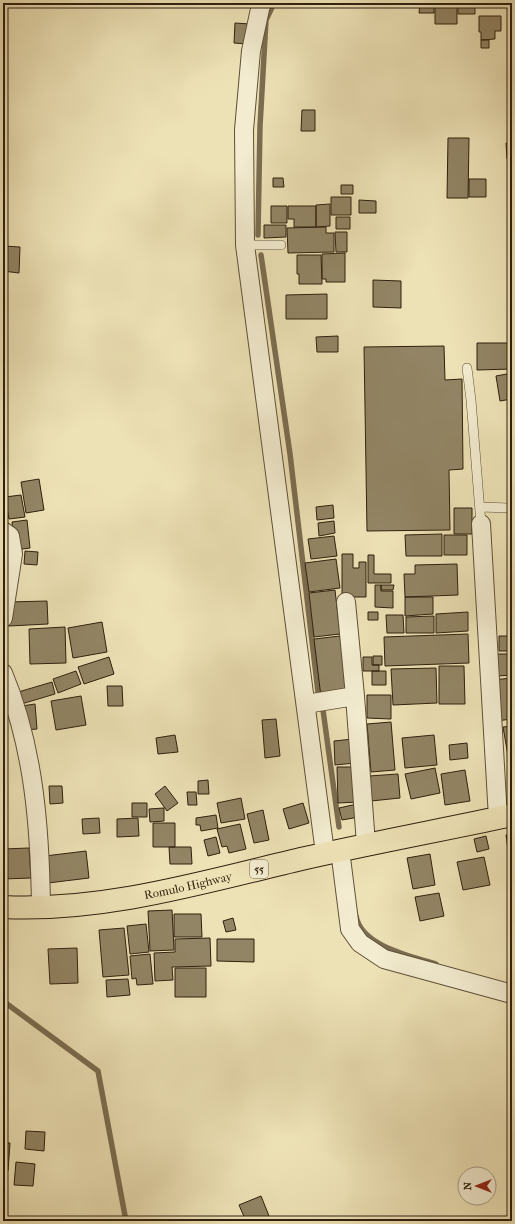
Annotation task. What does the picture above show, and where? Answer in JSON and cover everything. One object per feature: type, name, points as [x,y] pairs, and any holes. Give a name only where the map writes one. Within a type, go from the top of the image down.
[{"type":"highway","name":"Romulo Highway","points":[[3,907],[80,905],[132,897],[195,884],[366,844],[505,816]]},
{"type":"street","points":[[262,3],[251,51],[244,130],[245,245],[306,704],[332,852],[350,929],[360,943],[384,959],[512,994]]},
{"type":"street","points":[[480,516],[505,816]]},
{"type":"street","points":[[3,531],[10,536],[13,554],[3,618]]},
{"type":"street","points":[[346,602],[355,696],[366,844]]},
{"type":"street","points":[[3,673],[20,724],[35,794],[40,862],[41,907]]},
{"type":"street","points":[[306,704],[355,696]]},
{"type":"lane","points":[[245,245],[281,245]]},
{"type":"lane","points":[[467,368],[472,400],[480,516],[512,508]]},
{"type":"building","points":[[420,3],[434,3],[434,13],[419,13]]},
{"type":"building","points":[[435,3],[457,3],[457,24],[435,24]]},
{"type":"building","points":[[458,3],[475,3],[475,14],[458,14]]},
{"type":"building","points":[[479,16],[501,16],[501,31],[495,31],[495,39],[481,40],[481,32],[479,32]]},
{"type":"building","points":[[235,23],[250,24],[248,44],[234,43]]},
{"type":"building","points":[[509,33],[512,33],[512,58],[509,58]]},
{"type":"building","points":[[481,40],[489,40],[489,48],[481,48]]},
{"type":"building","points":[[302,110],[315,110],[315,131],[301,131]]},
{"type":"building","points":[[448,138],[469,138],[468,198],[447,198]]},
{"type":"building","points":[[506,143],[512,143],[512,159],[507,159]]},
{"type":"building","points":[[273,178],[283,178],[284,187],[273,187]]},
{"type":"building","points":[[469,179],[486,179],[486,197],[469,197]]},
{"type":"building","points":[[341,185],[353,185],[353,194],[341,194]]},
{"type":"building","points":[[331,197],[351,197],[351,215],[331,215]]},
{"type":"building","points":[[359,200],[376,201],[376,213],[359,213]]},
{"type":"building","points":[[330,204],[330,226],[316,227],[316,205]]},
{"type":"building","points":[[271,206],[287,206],[287,223],[271,223]]},
{"type":"building","points":[[288,206],[316,206],[316,227],[294,227],[294,219],[288,219]]},
{"type":"building","points":[[336,217],[350,217],[350,229],[336,229]]},
{"type":"building","points":[[264,225],[286,225],[286,237],[264,238]]},
{"type":"building","points":[[326,227],[326,233],[334,233],[334,252],[288,253],[287,228]]},
{"type":"building","points":[[335,232],[347,232],[347,252],[336,252]]},
{"type":"building","points":[[3,246],[20,247],[19,273],[3,271]]},
{"type":"building","points":[[345,253],[345,282],[326,282],[326,279],[322,279],[322,254]]},
{"type":"building","points":[[297,255],[321,255],[322,284],[299,284],[299,274],[297,274]]},
{"type":"building","points":[[373,280],[401,281],[401,308],[373,307]]},
{"type":"building","points":[[327,294],[327,319],[286,319],[286,295]]},
{"type":"building","points":[[338,336],[338,352],[317,352],[316,337]]},
{"type":"building","points":[[477,343],[512,343],[512,369],[477,370]]},
{"type":"building","points":[[444,346],[445,380],[462,379],[463,469],[449,470],[450,530],[367,531],[364,347]]},
{"type":"building","points":[[512,373],[512,399],[500,401],[496,376]]},
{"type":"building","points":[[39,479],[44,510],[26,513],[21,482]]},
{"type":"building","points":[[21,495],[25,517],[9,519],[5,497]]},
{"type":"building","points":[[333,505],[334,518],[317,520],[316,507]]},
{"type":"building","points":[[454,508],[472,508],[472,534],[454,534]]},
{"type":"building","points":[[27,520],[30,548],[15,550],[12,522]]},
{"type":"building","points":[[334,521],[335,533],[319,536],[318,523]]},
{"type":"building","points":[[442,534],[442,556],[406,556],[405,535]]},
{"type":"building","points":[[444,535],[467,535],[467,555],[444,555]]},
{"type":"building","points":[[334,536],[337,556],[311,559],[308,539]]},
{"type":"building","points":[[25,551],[38,552],[37,565],[24,564]]},
{"type":"building","points":[[342,554],[353,554],[353,568],[359,568],[359,562],[366,562],[366,597],[342,597]]},
{"type":"building","points":[[368,555],[374,555],[374,574],[391,574],[391,583],[368,583]]},
{"type":"building","points":[[336,559],[340,588],[309,592],[305,563]]},
{"type":"building","points":[[457,564],[458,595],[405,597],[404,574],[415,574],[415,565]]},
{"type":"building","points":[[375,585],[381,585],[381,591],[393,591],[393,608],[375,607]]},
{"type":"building","points":[[381,585],[394,585],[393,590],[381,590]]},
{"type":"building","points":[[335,590],[340,634],[314,637],[309,593]]},
{"type":"building","points":[[405,597],[433,597],[433,614],[405,616]]},
{"type":"building","points":[[47,601],[48,624],[9,626],[8,602]]},
{"type":"building","points":[[368,612],[378,612],[378,620],[368,620]]},
{"type":"building","points":[[468,612],[468,631],[436,633],[436,614]]},
{"type":"building","points":[[386,615],[403,615],[404,633],[387,633]]},
{"type":"building","points":[[434,616],[434,633],[406,633],[406,617]]},
{"type":"building","points":[[102,622],[107,652],[73,658],[68,628]]},
{"type":"building","points":[[65,627],[66,663],[30,664],[29,629]]},
{"type":"building","points":[[468,634],[469,663],[385,666],[384,637]]},
{"type":"building","points":[[340,636],[348,694],[321,697],[314,639]]},
{"type":"building","points":[[499,636],[512,636],[512,651],[499,651]]},
{"type":"building","points":[[496,654],[512,654],[512,675],[497,676]]},
{"type":"building","points":[[373,656],[382,656],[382,665],[373,665]]},
{"type":"building","points":[[109,657],[114,674],[84,684],[78,667]]},
{"type":"building","points":[[363,657],[372,657],[372,665],[379,665],[379,671],[363,671]]},
{"type":"building","points":[[439,666],[464,666],[465,704],[439,704]]},
{"type":"building","points":[[436,668],[437,703],[393,705],[391,669]]},
{"type":"building","points":[[76,671],[81,684],[58,693],[53,679]]},
{"type":"building","points":[[372,671],[386,671],[386,685],[372,685]]},
{"type":"building","points":[[512,678],[512,719],[496,721],[493,680]]},
{"type":"building","points":[[52,682],[55,694],[18,705],[15,693]]},
{"type":"building","points":[[107,686],[122,686],[123,706],[108,706]]},
{"type":"building","points":[[367,695],[391,695],[391,719],[367,718]]},
{"type":"building","points":[[81,696],[86,725],[56,730],[51,701]]},
{"type":"building","points":[[35,704],[37,729],[24,730],[22,706]]},
{"type":"building","points":[[276,719],[280,756],[265,758],[262,720]]},
{"type":"building","points":[[391,722],[395,770],[371,772],[367,724]]},
{"type":"building","points":[[512,726],[512,756],[508,756],[503,727]]},
{"type":"building","points":[[175,735],[178,752],[158,754],[156,738]]},
{"type":"building","points":[[434,735],[437,765],[405,768],[402,738]]},
{"type":"building","points":[[353,739],[355,763],[335,765],[334,741]]},
{"type":"building","points":[[467,743],[468,758],[450,760],[449,745]]},
{"type":"building","points":[[337,767],[358,767],[359,802],[338,803]]},
{"type":"building","points":[[435,768],[440,793],[411,799],[405,774]]},
{"type":"building","points":[[465,770],[470,801],[445,805],[441,774]]},
{"type":"building","points":[[398,774],[400,798],[371,801],[369,776]]},
{"type":"building","points":[[208,780],[209,794],[198,794],[198,781]]},
{"type":"building","points":[[49,786],[62,786],[63,803],[50,804]]},
{"type":"building","points":[[165,786],[178,803],[167,811],[155,794]]},
{"type":"building","points":[[187,792],[196,792],[197,805],[188,805]]},
{"type":"building","points":[[241,798],[245,819],[221,823],[217,803]]},
{"type":"building","points":[[132,803],[147,803],[147,817],[132,817]]},
{"type":"building","points":[[303,803],[309,823],[289,829],[283,809]]},
{"type":"building","points":[[357,804],[359,817],[342,820],[339,808]]},
{"type":"building","points":[[164,808],[164,821],[150,822],[149,809]]},
{"type":"building","points":[[263,810],[269,840],[254,843],[247,814]]},
{"type":"building","points":[[216,815],[218,828],[201,831],[200,825],[196,825],[196,818]]},
{"type":"building","points":[[99,818],[100,833],[83,834],[82,819]]},
{"type":"building","points":[[138,818],[139,836],[117,837],[117,819]]},
{"type":"building","points":[[153,823],[175,823],[175,847],[153,847]]},
{"type":"building","points":[[240,824],[246,849],[229,853],[227,846],[222,847],[217,829]]},
{"type":"building","points":[[512,834],[512,879],[506,835]]},
{"type":"building","points":[[486,836],[489,849],[477,852],[474,839]]},
{"type":"building","points":[[216,837],[220,853],[208,856],[204,840]]},
{"type":"building","points":[[169,847],[191,847],[192,864],[170,864]]},
{"type":"building","points":[[29,848],[31,878],[3,879],[3,849]]},
{"type":"building","points":[[86,851],[89,878],[48,883],[45,856]]},
{"type":"building","points":[[430,854],[435,885],[413,889],[407,858]]},
{"type":"building","points":[[484,857],[490,885],[463,890],[457,862]]},
{"type":"building","points":[[439,893],[444,916],[420,921],[415,897]]},
{"type":"building","points":[[172,910],[174,950],[150,951],[148,911]]},
{"type":"building","points":[[174,914],[201,914],[202,937],[174,937]]},
{"type":"building","points":[[233,918],[236,930],[226,932],[223,921]]},
{"type":"building","points":[[146,924],[149,952],[130,954],[127,926]]},
{"type":"building","points":[[124,928],[129,975],[103,977],[99,930]]},
{"type":"building","points":[[210,938],[211,966],[172,967],[173,980],[155,981],[154,953],[175,952],[175,939]]},
{"type":"building","points":[[217,939],[254,939],[254,962],[217,961]]},
{"type":"building","points":[[77,948],[78,983],[50,984],[48,949]]},
{"type":"building","points":[[150,954],[153,984],[137,985],[136,978],[132,979],[130,956]]},
{"type":"building","points":[[175,968],[206,968],[206,997],[175,997]]},
{"type":"building","points":[[128,979],[130,995],[107,997],[106,980]]},
{"type":"building","points":[[26,1131],[45,1132],[44,1151],[25,1149]]},
{"type":"building","points":[[3,1143],[10,1143],[8,1171],[3,1171]]},
{"type":"building","points":[[16,1162],[35,1164],[33,1186],[14,1185]]},
{"type":"building","points":[[261,1196],[271,1221],[246,1221],[239,1205]]},
{"type":"waterway","points":[[258,235],[260,126],[266,20],[274,3]]},
{"type":"waterway","points":[[261,255],[290,454],[318,692]]},
{"type":"waterway","points":[[323,710],[339,827]]},
{"type":"waterway","points":[[356,916],[360,926],[367,935],[377,942],[401,953],[436,964]]},
{"type":"waterway","points":[[3,1001],[98,1071],[126,1221]]}]
